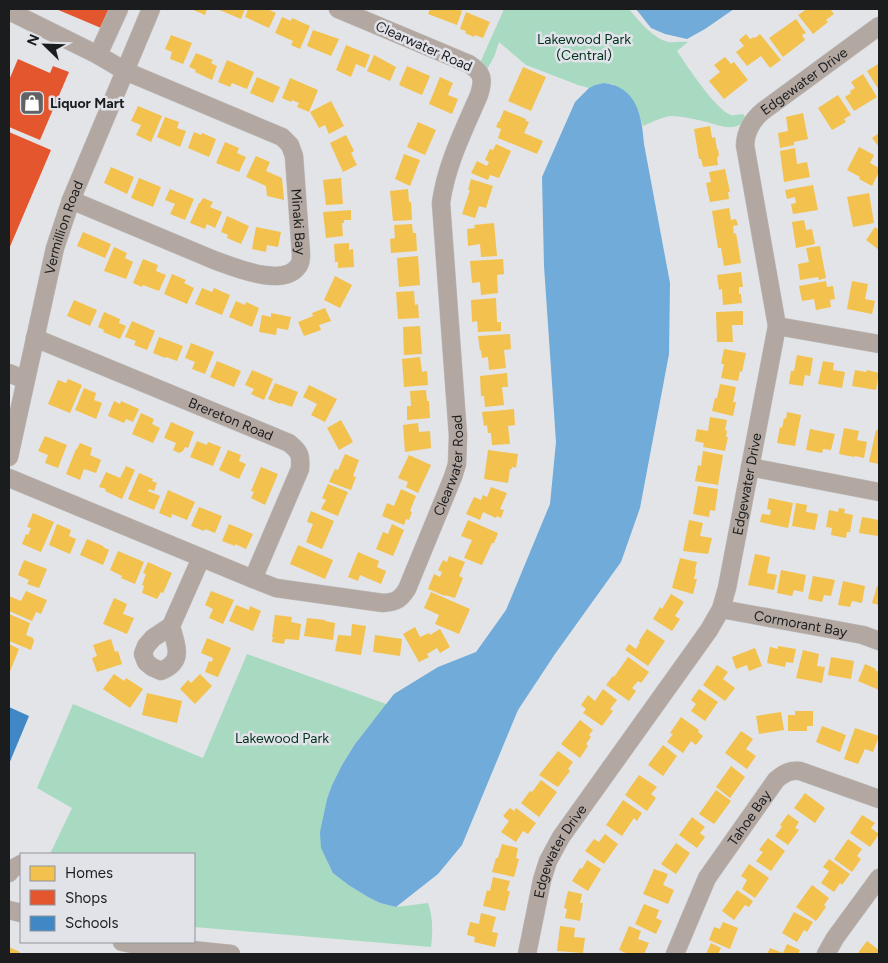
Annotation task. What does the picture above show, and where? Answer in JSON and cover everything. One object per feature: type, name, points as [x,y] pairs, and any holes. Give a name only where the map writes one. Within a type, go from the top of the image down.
[{"type":"street","points":[[98,55],[119,9]]},
{"type":"street","name":"Vermillion Road","points":[[9,457],[55,248],[71,200],[152,9]]},
{"type":"street","name":"Clearwater Road","points":[[9,478],[276,588],[384,604],[400,598],[407,589],[445,500],[457,464],[458,436],[441,203],[448,170],[479,95],[482,77],[469,64],[338,9]]},
{"type":"street","points":[[9,11],[98,55],[125,71]]},
{"type":"street","name":"Edgewater Drive","points":[[527,954],[542,880],[548,861],[561,837],[709,630],[721,609],[727,588],[777,326],[746,145],[749,127],[763,111],[879,26]]},
{"type":"street","name":"Minaki Bay","points":[[71,200],[236,268],[265,275],[282,276],[293,272],[300,264],[301,254],[294,156],[290,145],[282,137],[125,71]]},
{"type":"street","points":[[777,326],[879,344]]},
{"type":"street","name":"Brereton Road","points":[[35,338],[289,443],[298,450],[301,458],[300,469],[253,580]]},
{"type":"street","points":[[9,374],[25,380]]},
{"type":"street","points":[[750,467],[879,492]]},
{"type":"street","points":[[171,626],[201,558]]},
{"type":"street","name":"Cormorant Bay","points":[[721,609],[863,636],[879,641]]},
{"type":"street","name":"Tahoe Bay","points":[[675,954],[707,878],[776,780],[792,770],[800,771],[879,799]]},
{"type":"street","points":[[9,873],[20,865]]},
{"type":"street","points":[[826,954],[835,938],[879,878]]},
{"type":"street","points":[[127,947],[231,954]]},
{"type":"green space","name":"Lakewood Park (Central)","points":[[504,9],[629,9],[646,28],[662,40],[668,42],[688,42],[677,51],[702,87],[725,111],[732,115],[743,114],[746,118],[743,123],[734,127],[672,116],[661,118],[643,126],[638,110],[613,84],[604,83],[589,88],[578,85],[526,65],[499,42],[494,57],[486,71],[480,63]]},
{"type":"green space","name":"Lakewood Park","points":[[247,654],[389,705],[373,721],[342,765],[327,799],[323,819],[350,886],[380,903],[396,907],[428,903],[432,925],[431,947],[195,927],[195,853],[50,853],[72,808],[37,788],[73,704],[203,758]]},
{"type":"water","points":[[636,9],[734,9],[687,39],[665,34],[651,28]]},
{"type":"water","points":[[604,83],[624,90],[636,104],[639,113],[670,283],[669,354],[640,508],[621,562],[555,654],[518,710],[462,845],[438,874],[396,907],[380,903],[350,886],[333,873],[321,848],[320,832],[327,799],[342,765],[355,744],[394,694],[438,667],[476,652],[506,610],[550,504],[556,442],[544,266],[542,177],[575,102],[589,88]]},
{"type":"building: Homes","points":[[191,9],[207,9],[205,15]]},
{"type":"building: Homes","points":[[217,9],[245,9],[241,19]]},
{"type":"building: Homes","points":[[248,9],[267,9],[276,13],[269,28],[245,17]]},
{"type":"building: Homes","points":[[430,9],[457,9],[462,11],[457,25],[428,14]]},
{"type":"building: Homes","points":[[807,9],[830,9],[834,14],[826,20],[828,22],[813,34],[798,15]]},
{"type":"building: Homes","points":[[466,12],[490,22],[483,38],[475,35],[474,37],[460,29]]},
{"type":"building: Homes","points":[[282,17],[291,21],[292,18],[310,26],[300,49],[291,45],[293,41],[275,33]]},
{"type":"building: Homes","points":[[796,19],[806,33],[802,35],[805,40],[783,57],[769,38]]},
{"type":"building: Homes","points":[[313,30],[339,39],[331,56],[307,46]]},
{"type":"building: Homes","points":[[746,34],[750,39],[760,34],[781,60],[770,68],[761,56],[747,66],[736,52],[744,46],[739,40]]},
{"type":"building: Homes","points":[[171,35],[192,43],[183,64],[170,59],[172,52],[165,49]]},
{"type":"building: Homes","points":[[346,45],[370,55],[365,68],[356,64],[351,77],[336,70]]},
{"type":"building: Homes","points":[[196,53],[213,60],[211,63],[217,66],[212,80],[189,67]]},
{"type":"building: Homes","points":[[374,55],[396,67],[390,81],[367,71]]},
{"type":"building: Homes","points":[[725,57],[731,64],[734,62],[748,80],[724,99],[709,81],[720,72],[714,65]]},
{"type":"building: Homes","points":[[227,60],[254,72],[247,89],[232,83],[230,87],[218,82]]},
{"type":"building: Homes","points":[[879,65],[879,90],[867,71]]},
{"type":"building: Homes","points":[[407,66],[430,76],[422,95],[399,85]]},
{"type":"building: Homes","points":[[523,67],[546,77],[531,111],[508,101]]},
{"type":"building: Homes","points":[[863,74],[877,97],[854,111],[845,97],[855,88],[851,82]]},
{"type":"building: Homes","points":[[257,77],[280,87],[273,103],[250,93]]},
{"type":"building: Homes","points":[[440,77],[453,83],[448,95],[458,99],[452,114],[429,104]]},
{"type":"building: Homes","points":[[290,78],[318,90],[309,112],[297,107],[299,103],[282,98]]},
{"type":"building: Homes","points":[[838,95],[851,115],[844,119],[846,122],[832,130],[818,108]]},
{"type":"building: Homes","points":[[331,101],[344,126],[329,134],[325,125],[319,128],[310,112]]},
{"type":"building: Homes","points":[[138,106],[162,116],[151,142],[136,135],[141,125],[131,121]]},
{"type":"building: Homes","points":[[504,110],[529,122],[524,133],[543,141],[537,154],[498,138],[501,129],[496,127]]},
{"type":"building: Homes","points":[[803,113],[808,139],[780,148],[778,133],[788,131],[786,117]]},
{"type":"building: Homes","points":[[165,117],[179,122],[177,128],[186,131],[180,147],[157,137]]},
{"type":"building: Homes","points":[[418,122],[436,130],[425,155],[407,147]]},
{"type":"building: Homes","points":[[710,126],[712,138],[715,137],[718,149],[718,165],[703,167],[701,159],[699,159],[694,129]]},
{"type":"building: Homes","points":[[194,132],[216,139],[209,157],[188,148]]},
{"type":"building: Homes","points":[[879,133],[879,147],[872,138]]},
{"type":"building: Homes","points":[[346,135],[354,151],[351,153],[357,165],[343,172],[330,143]]},
{"type":"building: Homes","points":[[225,142],[239,148],[237,153],[246,157],[239,172],[216,163]]},
{"type":"building: Homes","points":[[496,144],[511,151],[499,178],[490,175],[488,180],[471,173],[477,161],[487,166],[489,162],[485,160],[490,149],[493,150]]},
{"type":"building: Homes","points":[[859,147],[874,155],[870,163],[879,168],[872,186],[847,170]]},
{"type":"building: Homes","points":[[795,148],[797,164],[807,162],[810,177],[784,182],[780,151]]},
{"type":"building: Homes","points":[[404,154],[420,160],[410,186],[395,179]]},
{"type":"building: Homes","points":[[256,156],[270,162],[266,171],[282,178],[284,200],[267,196],[266,186],[246,177]]},
{"type":"building: Homes","points":[[111,167],[134,177],[127,194],[104,183]]},
{"type":"building: Homes","points":[[725,169],[730,192],[728,192],[729,199],[710,202],[706,183],[711,182],[709,172]]},
{"type":"building: Homes","points":[[139,178],[161,187],[153,207],[131,198]]},
{"type":"building: Homes","points":[[341,178],[343,204],[326,205],[323,180]]},
{"type":"building: Homes","points":[[471,179],[493,186],[486,208],[479,206],[475,218],[462,214],[470,190],[468,190]]},
{"type":"building: Homes","points":[[813,185],[818,210],[793,214],[791,204],[796,203],[795,197],[787,199],[785,190]]},
{"type":"building: Homes","points":[[170,189],[194,199],[185,220],[170,214],[175,204],[165,200]]},
{"type":"building: Homes","points":[[408,189],[412,220],[393,221],[390,191]]},
{"type":"building: Homes","points":[[869,193],[874,223],[853,227],[847,197]]},
{"type":"building: Homes","points":[[203,198],[213,202],[210,207],[222,212],[215,228],[207,224],[205,229],[190,223]]},
{"type":"building: Homes","points":[[729,208],[731,220],[736,219],[738,225],[733,226],[741,263],[724,266],[721,248],[718,248],[712,211]]},
{"type":"building: Homes","points":[[351,210],[351,220],[344,220],[344,223],[342,223],[343,236],[326,238],[323,212]]},
{"type":"building: Homes","points":[[227,216],[249,226],[241,244],[227,238],[228,235],[221,232]]},
{"type":"building: Homes","points":[[804,220],[806,230],[812,229],[815,244],[796,248],[792,222]]},
{"type":"building: Homes","points":[[494,223],[497,256],[481,257],[480,244],[468,246],[467,229],[475,228],[474,225]]},
{"type":"building: Homes","points":[[412,224],[413,233],[416,233],[417,251],[391,253],[390,239],[395,238],[394,225]]},
{"type":"building: Homes","points":[[256,227],[281,232],[278,247],[267,245],[266,252],[252,249]]},
{"type":"building: Homes","points":[[875,227],[879,230],[879,250],[866,240]]},
{"type":"building: Homes","points":[[83,232],[111,244],[105,258],[77,246]]},
{"type":"building: Homes","points":[[349,243],[349,250],[353,249],[354,267],[338,268],[338,262],[335,262],[334,244]]},
{"type":"building: Homes","points":[[820,246],[826,278],[819,280],[818,277],[800,280],[798,264],[809,262],[806,248]]},
{"type":"building: Homes","points":[[114,247],[127,253],[125,258],[133,262],[126,279],[104,271]]},
{"type":"building: Homes","points":[[418,256],[420,285],[399,287],[397,258]]},
{"type":"building: Homes","points":[[143,259],[158,265],[156,271],[166,275],[159,291],[133,283]]},
{"type":"building: Homes","points":[[503,259],[504,274],[497,275],[498,293],[481,295],[480,282],[472,283],[470,261]]},
{"type":"building: Homes","points":[[741,272],[743,287],[739,287],[739,294],[741,294],[742,303],[723,305],[722,289],[719,290],[717,275]]},
{"type":"building: Homes","points":[[172,274],[186,280],[184,283],[194,288],[187,304],[164,294]]},
{"type":"building: Homes","points":[[335,276],[352,285],[340,308],[324,300]]},
{"type":"building: Homes","points":[[826,281],[827,287],[833,286],[835,299],[830,300],[831,307],[816,310],[814,299],[802,301],[799,286]]},
{"type":"building: Homes","points":[[852,281],[868,284],[865,299],[875,301],[872,314],[847,309]]},
{"type":"building: Homes","points":[[202,288],[212,292],[214,288],[230,295],[222,315],[195,304]]},
{"type":"building: Homes","points":[[414,291],[415,305],[418,304],[419,318],[398,319],[396,292]]},
{"type":"building: Homes","points":[[496,298],[497,322],[501,322],[501,331],[478,332],[477,321],[472,322],[471,300]]},
{"type":"building: Homes","points":[[74,300],[97,310],[90,326],[67,316]]},
{"type":"building: Homes","points":[[236,301],[245,305],[246,302],[259,308],[252,327],[229,317]]},
{"type":"building: Homes","points":[[325,308],[331,321],[319,325],[321,330],[304,336],[298,322],[313,316],[312,313]]},
{"type":"building: Homes","points":[[743,311],[743,325],[732,325],[733,342],[717,342],[716,312]]},
{"type":"building: Homes","points":[[104,312],[120,319],[119,323],[126,326],[120,339],[103,332],[104,330],[98,327]]},
{"type":"building: Homes","points":[[271,313],[291,317],[288,330],[277,328],[276,335],[259,332],[262,315],[271,317]]},
{"type":"building: Homes","points":[[132,321],[155,331],[147,350],[134,345],[136,341],[125,337]]},
{"type":"building: Homes","points":[[420,326],[422,354],[404,355],[403,327]]},
{"type":"building: Homes","points":[[510,334],[511,349],[504,350],[506,368],[489,370],[488,357],[482,358],[478,336]]},
{"type":"building: Homes","points":[[159,337],[183,346],[177,361],[153,353]]},
{"type":"building: Homes","points":[[191,343],[214,352],[205,374],[192,369],[195,362],[185,358]]},
{"type":"building: Homes","points":[[724,349],[746,353],[738,381],[721,378],[724,364],[721,364]]},
{"type":"building: Homes","points":[[797,355],[813,358],[810,376],[805,375],[803,386],[789,384],[791,371],[794,371]]},
{"type":"building: Homes","points":[[420,357],[422,372],[427,371],[428,385],[404,387],[402,359]]},
{"type":"building: Homes","points":[[217,361],[241,371],[234,387],[210,377]]},
{"type":"building: Homes","points":[[823,361],[834,363],[833,370],[845,372],[842,388],[818,384]]},
{"type":"building: Homes","points":[[252,370],[273,379],[264,400],[251,394],[254,389],[245,385]]},
{"type":"building: Homes","points":[[855,370],[879,373],[876,390],[852,386]]},
{"type":"building: Homes","points":[[507,373],[508,387],[502,387],[504,405],[485,407],[484,396],[481,396],[480,376]]},
{"type":"building: Homes","points":[[68,379],[82,385],[70,413],[48,404],[58,380],[66,383]]},
{"type":"building: Homes","points":[[275,383],[298,392],[292,407],[268,399]]},
{"type":"building: Homes","points":[[720,384],[736,387],[733,402],[736,402],[733,416],[712,411]]},
{"type":"building: Homes","points":[[309,385],[337,399],[325,422],[311,415],[317,404],[303,397]]},
{"type":"building: Homes","points":[[84,388],[96,393],[94,400],[102,403],[96,419],[75,410]]},
{"type":"building: Homes","points":[[426,390],[430,418],[407,420],[407,406],[411,406],[410,391]]},
{"type":"building: Homes","points":[[114,401],[120,404],[121,401],[139,409],[133,422],[126,419],[124,423],[108,416]]},
{"type":"building: Homes","points":[[514,409],[515,425],[508,426],[510,444],[492,445],[491,433],[488,433],[487,425],[484,426],[482,412]]},
{"type":"building: Homes","points":[[787,412],[801,415],[795,446],[777,443],[780,427],[782,428]]},
{"type":"building: Homes","points":[[141,413],[154,419],[152,424],[160,428],[153,443],[132,434]]},
{"type":"building: Homes","points":[[710,417],[727,420],[725,430],[727,431],[726,437],[728,437],[725,451],[703,447],[704,443],[695,441],[697,429],[708,431]]},
{"type":"building: Homes","points":[[341,420],[353,442],[339,450],[327,428]]},
{"type":"building: Homes","points":[[171,422],[194,432],[188,448],[185,447],[179,453],[173,450],[176,443],[164,438]]},
{"type":"building: Homes","points":[[418,423],[419,432],[430,431],[431,448],[405,452],[403,425]]},
{"type":"building: Homes","points":[[844,428],[859,431],[857,440],[867,442],[864,458],[839,454]]},
{"type":"building: Homes","points":[[810,429],[835,434],[831,450],[823,449],[822,453],[806,450]]},
{"type":"building: Homes","points":[[876,430],[879,430],[879,464],[869,462]]},
{"type":"building: Homes","points":[[45,436],[67,445],[58,468],[45,463],[48,455],[38,451]]},
{"type":"building: Homes","points":[[197,441],[207,445],[208,442],[221,447],[213,466],[190,457]]},
{"type":"building: Homes","points":[[80,443],[92,448],[90,455],[101,460],[96,473],[84,469],[80,480],[66,474]]},
{"type":"building: Homes","points":[[228,450],[241,455],[239,461],[246,464],[239,479],[219,470]]},
{"type":"building: Homes","points":[[488,450],[518,454],[516,468],[512,467],[510,469],[508,483],[484,479]]},
{"type":"building: Homes","points":[[703,451],[723,455],[718,485],[695,481],[698,465],[701,466]]},
{"type":"building: Homes","points":[[345,454],[359,460],[353,476],[356,477],[351,490],[329,482],[335,469],[338,470]]},
{"type":"building: Homes","points":[[409,455],[431,465],[418,493],[406,487],[408,482],[398,478]]},
{"type":"building: Homes","points":[[126,466],[135,470],[122,499],[99,487],[106,472],[120,478]]},
{"type":"building: Homes","points":[[261,467],[278,474],[265,505],[251,498],[254,492],[251,491]]},
{"type":"building: Homes","points":[[139,473],[153,479],[152,481],[157,483],[154,491],[149,489],[148,491],[160,496],[154,510],[128,499]]},
{"type":"building: Homes","points":[[328,484],[348,492],[338,516],[321,509],[326,500],[322,498]]},
{"type":"building: Homes","points":[[698,486],[718,489],[715,511],[710,510],[709,517],[693,514]]},
{"type":"building: Homes","points":[[491,487],[507,493],[500,509],[504,510],[501,518],[497,516],[496,518],[483,512],[480,520],[466,514],[474,497],[481,500],[483,495],[487,497]]},
{"type":"building: Homes","points":[[401,489],[416,496],[410,511],[412,512],[409,520],[406,519],[404,525],[382,516],[387,503],[394,506]]},
{"type":"building: Homes","points":[[168,490],[195,502],[187,520],[172,514],[171,518],[159,513]]},
{"type":"building: Homes","points":[[769,498],[793,503],[788,528],[760,522],[762,514],[770,515],[771,510],[767,509]]},
{"type":"building: Homes","points":[[796,503],[807,505],[806,512],[818,514],[815,530],[792,526]]},
{"type":"building: Homes","points":[[199,507],[222,516],[215,533],[191,526]]},
{"type":"building: Homes","points":[[839,508],[845,509],[844,513],[853,515],[850,532],[847,532],[846,538],[831,535],[832,528],[826,527],[829,510],[838,512]]},
{"type":"building: Homes","points":[[311,511],[334,521],[322,549],[306,542],[313,524],[307,522]]},
{"type":"building: Homes","points":[[33,513],[54,522],[41,552],[22,544],[31,528],[27,527]]},
{"type":"building: Homes","points":[[862,517],[879,520],[878,536],[859,533]]},
{"type":"building: Homes","points":[[468,520],[498,533],[482,565],[464,558],[472,540],[461,536]]},
{"type":"building: Homes","points":[[689,520],[703,523],[700,536],[712,538],[708,554],[683,551]]},
{"type":"building: Homes","points":[[57,524],[71,530],[69,536],[76,539],[70,554],[49,545]]},
{"type":"building: Homes","points":[[229,524],[253,534],[246,549],[222,541]]},
{"type":"building: Homes","points":[[392,524],[404,530],[393,556],[376,549],[383,532],[388,534]]},
{"type":"building: Homes","points":[[87,539],[109,550],[103,565],[80,555]]},
{"type":"building: Homes","points":[[298,545],[333,560],[325,579],[290,564]]},
{"type":"building: Homes","points":[[118,551],[144,562],[135,584],[121,578],[122,576],[110,570]]},
{"type":"building: Homes","points":[[358,552],[379,561],[377,567],[386,571],[381,584],[360,575],[358,581],[348,577]]},
{"type":"building: Homes","points":[[755,554],[770,557],[767,573],[777,575],[774,590],[748,585]]},
{"type":"building: Homes","points":[[449,556],[465,562],[459,576],[463,578],[455,598],[428,589],[434,574],[440,577],[442,572],[438,570],[443,560],[447,562]]},
{"type":"building: Homes","points":[[680,558],[697,562],[694,579],[697,579],[693,594],[672,588]]},
{"type":"building: Homes","points":[[24,560],[47,569],[39,588],[27,584],[29,580],[18,575]]},
{"type":"building: Homes","points":[[148,562],[172,573],[163,593],[161,592],[157,599],[142,593],[144,586],[142,585],[146,574],[143,573]]},
{"type":"building: Homes","points":[[781,570],[806,575],[803,592],[794,590],[792,596],[777,593]]},
{"type":"building: Homes","points":[[813,576],[835,580],[831,596],[824,595],[822,602],[808,599]]},
{"type":"building: Homes","points":[[843,581],[865,586],[862,603],[852,601],[850,607],[838,605]]},
{"type":"building: Homes","points":[[877,586],[879,587],[879,605],[872,603]]},
{"type":"building: Homes","points":[[26,591],[47,600],[41,614],[36,612],[32,621],[9,611],[9,596],[21,601]]},
{"type":"building: Homes","points":[[211,591],[234,600],[223,624],[209,618],[213,609],[205,605]]},
{"type":"building: Homes","points":[[431,592],[470,609],[459,634],[435,624],[439,615],[424,608]]},
{"type":"building: Homes","points":[[671,594],[684,602],[675,616],[680,619],[672,631],[653,619]]},
{"type":"building: Homes","points":[[114,598],[127,604],[123,614],[134,618],[127,634],[103,624]]},
{"type":"building: Homes","points":[[236,605],[249,610],[250,606],[261,611],[253,631],[229,621]]},
{"type":"building: Homes","points":[[9,614],[30,623],[26,635],[33,638],[34,641],[31,650],[9,641]]},
{"type":"building: Homes","points":[[275,615],[292,617],[291,622],[301,624],[299,640],[285,639],[284,644],[272,642]]},
{"type":"building: Homes","points":[[307,618],[335,623],[333,640],[304,636]]},
{"type":"building: Homes","points":[[352,624],[366,626],[361,655],[335,651],[338,635],[351,636]]},
{"type":"building: Homes","points":[[415,627],[420,637],[429,633],[430,635],[440,629],[450,647],[440,653],[437,648],[427,654],[429,657],[419,662],[403,634]]},
{"type":"building: Homes","points":[[647,629],[665,641],[648,666],[625,650],[629,644],[636,649]]},
{"type":"building: Homes","points":[[375,635],[402,639],[400,656],[373,652]]},
{"type":"building: Homes","points":[[207,638],[231,648],[218,677],[205,672],[209,661],[212,662],[213,658],[201,653]]},
{"type":"building: Homes","points":[[111,639],[115,652],[118,651],[122,664],[97,672],[92,658],[97,656],[93,645]]},
{"type":"building: Homes","points":[[9,644],[19,649],[9,674]]},
{"type":"building: Homes","points":[[778,646],[796,649],[793,663],[786,662],[785,667],[767,663],[770,647],[778,649]]},
{"type":"building: Homes","points":[[755,648],[762,666],[749,671],[747,665],[736,669],[732,657]]},
{"type":"building: Homes","points":[[803,650],[819,654],[817,666],[825,667],[822,683],[796,678]]},
{"type":"building: Homes","points":[[628,657],[649,672],[641,683],[638,681],[632,688],[636,691],[629,701],[606,685]]},
{"type":"building: Homes","points":[[831,657],[854,661],[851,679],[828,675]]},
{"type":"building: Homes","points":[[865,664],[879,672],[879,690],[858,681]]},
{"type":"building: Homes","points":[[717,665],[728,672],[723,679],[735,688],[725,701],[703,685]]},
{"type":"building: Homes","points":[[114,674],[124,681],[126,678],[143,689],[130,708],[103,689]]},
{"type":"building: Homes","points":[[200,674],[212,686],[195,704],[180,689],[188,680],[191,683]]},
{"type":"building: Homes","points":[[603,689],[617,700],[610,709],[613,711],[602,726],[583,713],[586,709],[581,705],[588,695],[595,701]]},
{"type":"building: Homes","points":[[699,689],[718,702],[705,721],[691,711],[696,704],[691,700]]},
{"type":"building: Homes","points":[[147,693],[182,701],[177,723],[142,715]]},
{"type":"building: Homes","points":[[795,711],[813,711],[813,726],[807,726],[807,731],[788,731],[788,715],[795,715]]},
{"type":"building: Homes","points":[[781,712],[784,730],[759,734],[756,716]]},
{"type":"building: Homes","points":[[681,717],[699,730],[698,732],[703,736],[696,745],[691,741],[683,753],[667,742],[673,734],[670,733]]},
{"type":"building: Homes","points":[[580,720],[593,730],[586,744],[588,746],[580,758],[561,744]]},
{"type":"building: Homes","points":[[822,726],[846,735],[840,752],[816,742]]},
{"type":"building: Homes","points":[[855,728],[879,736],[873,752],[865,749],[858,764],[844,759]]},
{"type":"building: Homes","points":[[741,731],[753,739],[746,749],[756,756],[747,769],[725,753]]},
{"type":"building: Homes","points":[[663,745],[677,756],[663,776],[648,765]]},
{"type":"building: Homes","points":[[558,751],[573,762],[568,769],[570,771],[558,787],[539,775]]},
{"type":"building: Homes","points":[[731,766],[745,777],[730,798],[716,787]]},
{"type":"building: Homes","points":[[639,775],[657,787],[651,794],[656,798],[647,811],[625,795]]},
{"type":"building: Homes","points":[[541,780],[557,792],[539,817],[521,803]]},
{"type":"building: Homes","points":[[716,790],[731,801],[714,824],[699,814]]},
{"type":"building: Homes","points":[[805,793],[825,808],[815,823],[794,808]]},
{"type":"building: Homes","points":[[623,800],[642,813],[637,821],[634,818],[622,836],[606,825]]},
{"type":"building: Homes","points":[[510,808],[514,811],[516,808],[536,823],[528,834],[523,831],[516,842],[501,832],[509,821],[503,816]]},
{"type":"building: Homes","points":[[788,814],[799,822],[795,828],[799,830],[788,845],[775,836]]},
{"type":"building: Homes","points":[[862,815],[875,823],[871,828],[879,834],[870,847],[850,833]]},
{"type":"building: Homes","points":[[692,817],[705,827],[700,833],[705,837],[697,848],[679,835]]},
{"type":"building: Homes","points":[[605,834],[618,844],[604,864],[585,851],[594,839],[599,842]]},
{"type":"building: Homes","points":[[768,838],[785,851],[771,871],[756,861],[763,852],[759,850]]},
{"type":"building: Homes","points":[[848,839],[862,849],[857,856],[861,859],[852,872],[834,859]]},
{"type":"building: Homes","points":[[676,843],[690,853],[676,874],[661,864]]},
{"type":"building: Homes","points":[[502,844],[518,848],[516,858],[519,859],[514,877],[492,872]]},
{"type":"building: Homes","points":[[829,859],[850,874],[834,892],[821,883],[829,871],[823,867]]},
{"type":"building: Homes","points":[[587,860],[601,869],[588,891],[572,881]]},
{"type":"building: Homes","points":[[749,864],[769,878],[755,898],[742,889],[747,880],[741,876]]},
{"type":"building: Homes","points":[[654,869],[668,874],[663,885],[674,890],[668,904],[643,894]]},
{"type":"building: Homes","points":[[493,877],[510,881],[507,891],[510,891],[505,911],[483,906],[487,890],[490,891]]},
{"type":"building: Homes","points":[[812,885],[829,898],[824,905],[826,907],[816,921],[796,907]]},
{"type":"building: Homes","points":[[737,890],[753,901],[749,907],[745,905],[734,920],[722,911]]},
{"type":"building: Homes","points":[[568,891],[582,894],[580,903],[583,903],[580,921],[565,918],[567,909],[564,908]]},
{"type":"building: Homes","points":[[644,904],[659,910],[656,918],[662,921],[656,934],[635,924]]},
{"type":"building: Homes","points":[[794,912],[813,922],[807,932],[804,930],[797,942],[782,933]]},
{"type":"building: Homes","points":[[481,913],[496,917],[492,932],[498,933],[495,947],[474,942],[475,937],[467,935],[470,922],[479,924]]},
{"type":"building: Homes","points":[[723,922],[738,928],[730,949],[709,940],[714,927],[720,929]]},
{"type":"building: Homes","points":[[560,926],[575,928],[574,937],[585,938],[583,953],[557,951]]},
{"type":"building: Homes","points":[[629,926],[641,931],[638,939],[649,943],[644,954],[628,954],[619,950]]},
{"type":"building: Homes","points":[[867,941],[879,950],[879,954],[857,954]]},
{"type":"building: Homes","points":[[711,943],[721,948],[718,954],[706,954]]},
{"type":"building: Homes","points":[[787,944],[800,950],[798,954],[767,954],[770,948],[783,953]]},
{"type":"building: Homes","points":[[9,947],[20,952],[19,954],[9,954]]},
{"type":"building: Shops","points":[[56,9],[109,9],[101,28]]},
{"type":"building: Shops","name":"Liquor Mart","points":[[18,59],[50,73],[53,66],[69,72],[40,140],[9,127],[9,80]]},
{"type":"building: Shops","points":[[9,132],[51,150],[9,249]]},
{"type":"building: Schools","points":[[9,707],[29,716],[9,764]]},
{"type":"place","name":"Liquor Mart","points":[[32,103]]}]
